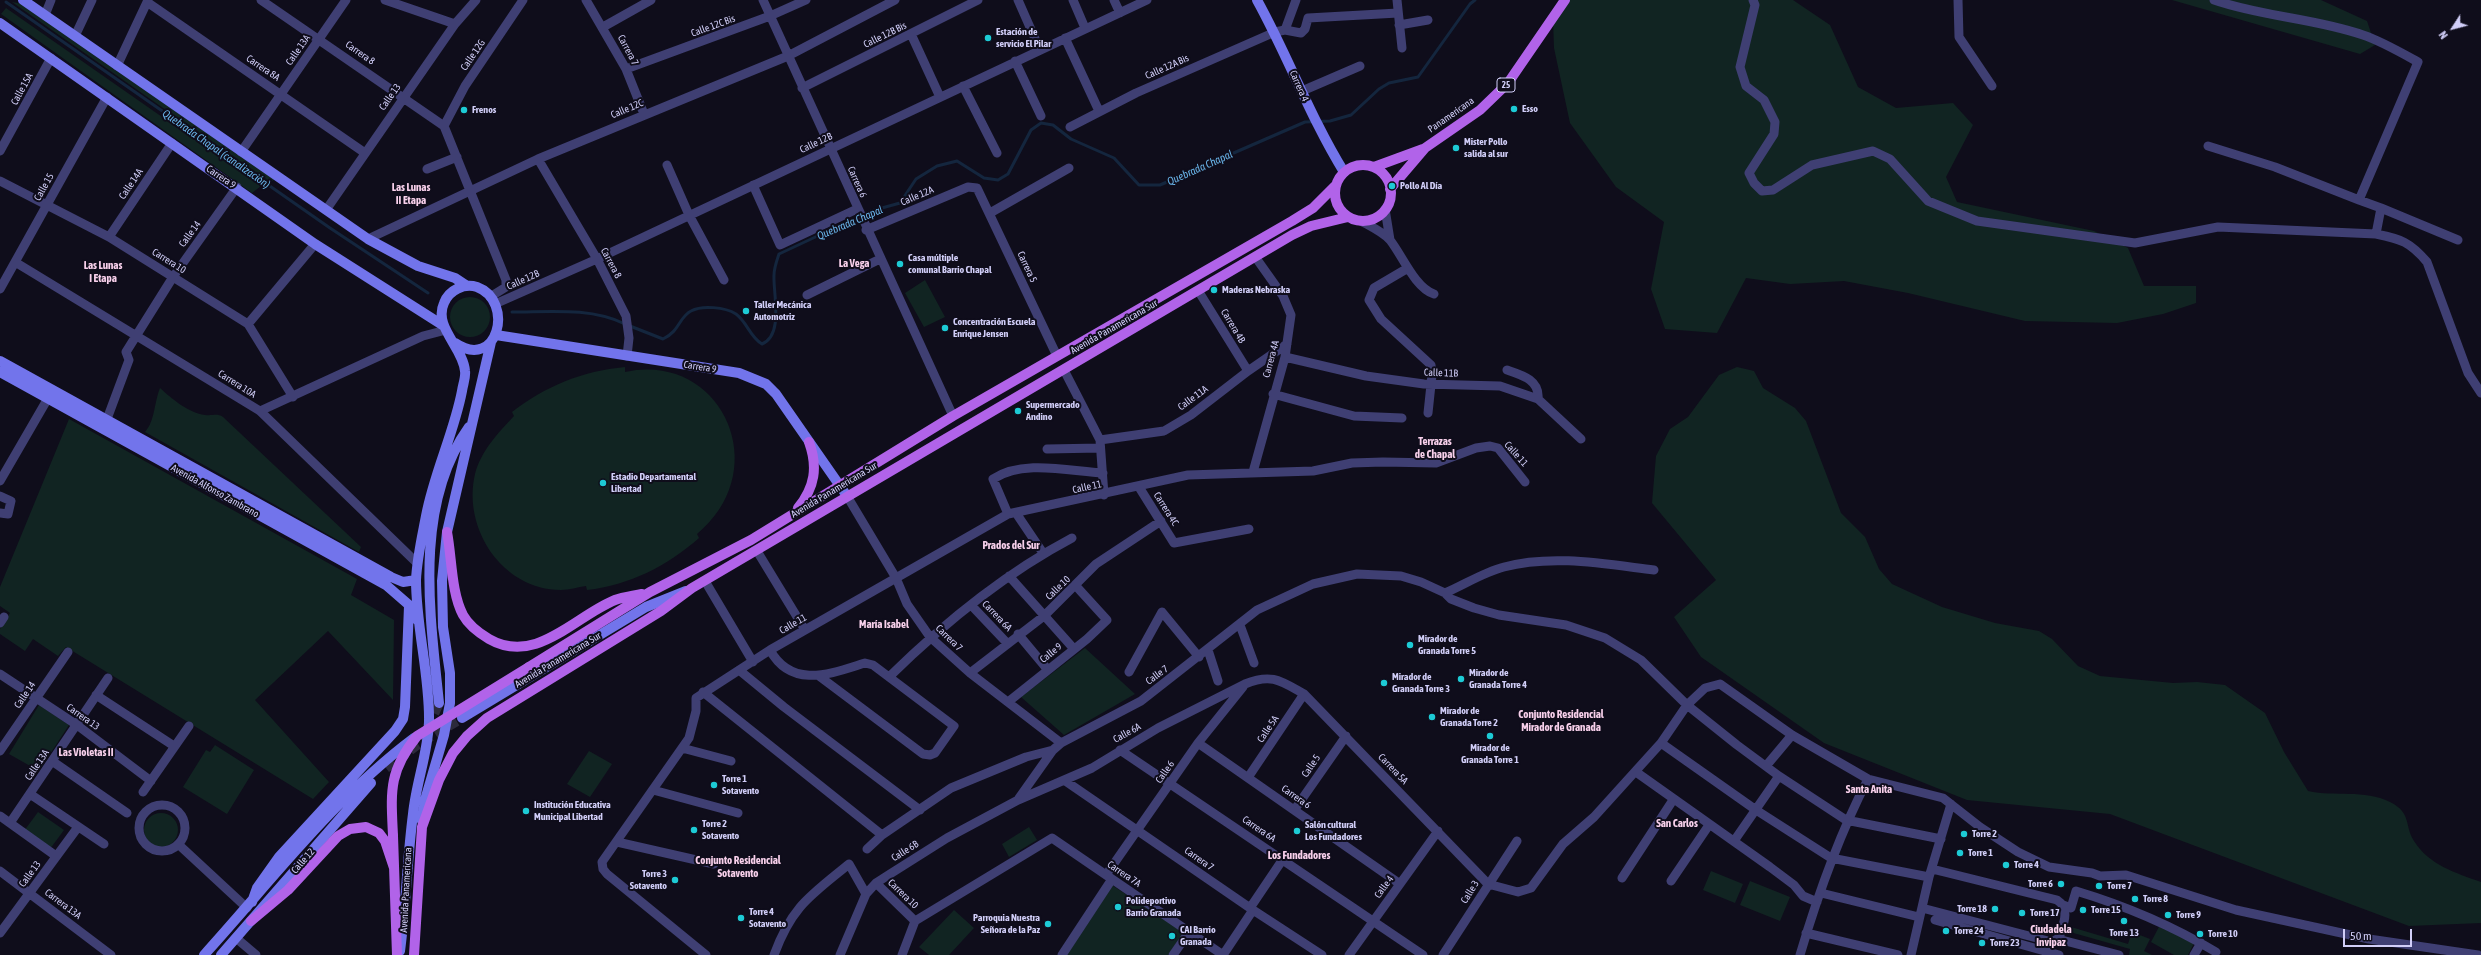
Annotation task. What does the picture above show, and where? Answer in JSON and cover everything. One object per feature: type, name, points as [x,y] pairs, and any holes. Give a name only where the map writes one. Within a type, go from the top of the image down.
[{"type":"main road","points":[[23,0],[368,239],[418,266],[455,278],[467,286],[479,289],[492,300],[499,324],[472,423],[448,532],[442,581],[450,703],[444,735],[425,800],[422,827]]},
{"type":"main road","name":"Carrera 4","points":[[1257,0],[1302,91],[1312,116],[1344,172]]},
{"type":"main road","name":"Panamericana","points":[[1390,189],[1425,148],[1480,110],[1508,83],[1565,0]]},
{"type":"main road","name":"Carrera 9","points":[[0,23],[237,187],[315,244],[445,328]]},
{"type":"main road","points":[[1374,167],[1385,176],[1390,189],[1390,196],[1386,209],[1375,218],[1361,221],[1348,217],[1336,200],[1335,186],[1344,172],[1360,165],[1374,167],[1425,148]]},
{"type":"main road","name":"Avenida Panamericana Sur","points":[[650,592],[721,557],[953,416],[1313,208],[1335,186]]},
{"type":"main road","name":"Avenida Panamericana Sur","points":[[422,827],[439,780],[453,753],[467,736],[487,718],[661,611],[692,588],[1256,258],[1311,226],[1348,217]]},
{"type":"main road","points":[[398,955],[413,812],[427,747],[429,720],[419,623],[417,563],[429,498],[459,409],[465,371],[455,343],[445,328],[442,315],[445,300],[456,289],[467,286]]},
{"type":"main road","points":[[455,343],[472,350],[485,347],[494,338]]},
{"type":"main road","name":"Carrera 9","points":[[494,338],[739,373],[766,384],[785,404],[809,442],[847,496]]},
{"type":"main road","name":"Avenida Alfonso Zambrano","points":[[0,360],[51,394],[386,585],[409,606],[419,623]]},
{"type":"main road","name":"Avenida Alfonso Zambrano","points":[[0,372],[107,420],[391,577],[403,582],[417,584]]},
{"type":"main road","points":[[439,703],[429,603],[430,542],[441,487],[457,443],[472,423]]},
{"type":"main road","points":[[787,518],[807,497],[812,484],[814,455],[809,442]]},
{"type":"main road","points":[[448,532],[456,590],[463,615],[476,632],[492,641],[508,646],[521,648],[537,644],[615,600],[650,592]]},
{"type":"main road","points":[[249,905],[257,888],[279,857],[395,731],[403,719],[406,707],[409,606],[417,584]]},
{"type":"main road","points":[[462,718],[646,607],[692,588]]},
{"type":"main road","points":[[417,736],[650,592]]},
{"type":"main road","name":"Avenida Panamericana","points":[[398,955],[391,798],[394,772],[405,751],[417,736]]},
{"type":"main road","name":"Calle 12","points":[[204,955],[310,836],[384,761],[417,736]]},
{"type":"main road","name":"Calle 12","points":[[221,955],[350,806],[386,768]]},
{"type":"main road","points":[[251,921],[288,890],[338,836],[350,829],[366,827],[379,833],[385,841],[394,868]]},
{"type":"main road","name":"Avenida Panamericana","points":[[414,955],[422,827]]},
{"type":"street","points":[[44,15],[51,0]]},
{"type":"street","points":[[75,36],[92,0]]},
{"type":"street","name":"Carrera 8","points":[[261,0],[320,39],[444,126]]},
{"type":"street","name":"Calle 13A","points":[[241,152],[346,0]]},
{"type":"street","points":[[385,0],[455,24]]},
{"type":"street","name":"Calle 13","points":[[326,210],[455,24],[476,0]]},
{"type":"street","name":"Calle 12G","points":[[444,126],[465,86],[523,0]]},
{"type":"street","name":"Carrera 7","points":[[586,0],[626,69],[644,114]]},
{"type":"street","points":[[603,27],[651,0]]},
{"type":"street","name":"Carrera 6","points":[[763,0],[865,227],[953,416]]},
{"type":"street","name":"Calle 12C Bis","points":[[626,69],[770,16],[806,0]]},
{"type":"street","name":"Calle 12C","points":[[368,239],[470,189],[538,159],[644,114],[788,56],[894,0]]},
{"type":"street","name":"Calle 12B Bis","points":[[802,88],[978,0]]},
{"type":"street","points":[[1018,0],[1040,50]]},
{"type":"street","points":[[1073,0],[1085,28]]},
{"type":"street","points":[[1114,0],[1120,14]]},
{"type":"street","name":"Calle 12B","points":[[492,300],[597,259],[1147,0]]},
{"type":"street","points":[[1285,30],[1296,0]]},
{"type":"street","points":[[1397,0],[1402,48]]},
{"type":"street","points":[[1753,0],[1755,5],[1740,68],[1746,86],[1764,100],[1775,122],[1774,134],[1749,173],[1754,183],[1762,191],[1773,190],[1812,165],[1873,151],[1890,159],[1928,201],[1977,221],[2135,243],[2218,227],[2376,234],[2398,238],[2414,246],[2427,262],[2468,373],[2481,393]]},
{"type":"street","points":[[1958,0],[1959,37],[1992,86]]},
{"type":"street","points":[[2214,0],[2242,10],[2303,20],[2363,35],[2418,62],[2359,200]]},
{"type":"street","points":[[117,66],[147,1]]},
{"type":"street","name":"Carrera 8A","points":[[147,1],[365,153]]},
{"type":"street","points":[[1274,32],[1285,30],[1300,33],[1305,29],[1308,18],[1398,13]]},
{"type":"street","points":[[1399,25],[1428,20]]},
{"type":"street","name":"Calle 12A Bis","points":[[1070,127],[1099,111],[1274,32]]},
{"type":"street","points":[[911,34],[940,97]]},
{"type":"street","points":[[1065,38],[1099,111]]},
{"type":"street","name":"Calle 15A","points":[[0,151],[51,58]]},
{"type":"street","points":[[1015,62],[1041,116]]},
{"type":"street","points":[[1302,91],[1360,66]]},
{"type":"street","points":[[963,86],[997,153]]},
{"type":"street","name":"Calle 15","points":[[0,289],[107,97]]},
{"type":"street","points":[[444,126],[506,280],[506,288],[492,300]]},
{"type":"street","name":"Calle 14A","points":[[109,236],[172,143]]},
{"type":"street","points":[[2208,146],[2282,170],[2381,208],[2458,240]]},
{"type":"street","points":[[427,169],[457,157]]},
{"type":"street","name":"Carrera 8","points":[[538,159],[597,259],[626,316],[629,338],[627,356]]},
{"type":"street","points":[[667,165],[689,215],[724,280]]},
{"type":"street","points":[[990,213],[1069,168]]},
{"type":"street","name":"Carrera 10","points":[[0,181],[109,236],[248,324],[293,397]]},
{"type":"street","points":[[753,185],[780,245],[858,211]]},
{"type":"street","name":"Calle 14","points":[[107,420],[129,360],[126,352],[136,334],[173,277],[237,187]]},
{"type":"street","name":"Calle 12A","points":[[865,227],[968,187],[977,188]]},
{"type":"street","name":"Carrera 5","points":[[977,188],[1057,356]]},
{"type":"street","points":[[2376,234],[2381,208]]},
{"type":"street","points":[[1386,209],[1390,240]]},
{"type":"street","points":[[1361,221],[1390,240],[1408,268],[1429,292],[1434,294]]},
{"type":"street","points":[[248,324],[315,244]]},
{"type":"street","name":"Carrera 4A","points":[[1252,472],[1284,357],[1291,315],[1283,296],[1256,258]]},
{"type":"street","points":[[807,296],[880,259]]},
{"type":"street","name":"Carrera 10A","points":[[15,262],[136,334],[260,412],[417,563]]},
{"type":"street","points":[[1408,268],[1374,288],[1369,300],[1381,318],[1430,365],[1432,375],[1429,384],[1428,413]]},
{"type":"street","name":"Carrera 4B","points":[[1199,292],[1248,371]]},
{"type":"street","points":[[260,412],[423,336],[445,328]]},
{"type":"street","name":"Calle 11A","points":[[1047,449],[1100,444],[1164,431],[1191,415],[1248,371],[1287,344]]},
{"type":"street","name":"Calle 11B","points":[[1284,357],[1366,376],[1429,384],[1500,386],[1538,399],[1581,439]]},
{"type":"street","points":[[1064,370],[1100,444],[1104,495]]},
{"type":"street","points":[[1507,370],[1533,382],[1539,392],[1538,399]]},
{"type":"street","points":[[0,481],[51,394]]},
{"type":"street","points":[[1273,394],[1354,416],[1402,418]]},
{"type":"street","name":"Calle 11","points":[[703,692],[770,650],[1012,513],[1104,495],[1188,475],[1313,471],[1352,464],[1383,462],[1436,463],[1476,448],[1490,446],[1498,448],[1524,482]]},
{"type":"street","points":[[1043,553],[1012,513],[993,479],[1004,472],[1032,469],[1103,473]]},
{"type":"street","name":"Carrera 4C","points":[[1139,487],[1174,543],[1249,529]]},
{"type":"street","points":[[0,496],[11,501],[8,514],[0,513]]},
{"type":"street","name":"Carrera 7","points":[[847,496],[896,578],[907,604],[930,637],[970,673],[1061,743]]},
{"type":"street","name":"Calle 10","points":[[970,673],[1018,634],[1044,616],[1076,586],[1096,564],[1161,521]]},
{"type":"street","points":[[889,677],[930,637],[1009,576],[1043,553],[1072,538]]},
{"type":"street","points":[[757,551],[805,630]]},
{"type":"street","points":[[1445,594],[1502,567],[1521,564],[1580,562],[1654,570]]},
{"type":"street","name":"Calle 7","points":[[1053,750],[1061,743],[1141,701],[1258,610],[1313,584],[1357,574],[1401,576],[1422,582],[1445,594],[1451,599],[1474,608],[1499,615],[1566,625],[1605,638],[1641,660],[1687,705],[1779,776],[1846,820]]},
{"type":"street","points":[[1009,576],[1074,649]]},
{"type":"street","points":[[705,581],[753,662]]},
{"type":"street","name":"Calle 9","points":[[1008,702],[1074,649],[1107,620],[1076,586]]},
{"type":"street","name":"Carrera 6A","points":[[971,605],[1007,643]]},
{"type":"street","points":[[1129,672],[1162,612],[1199,657]]},
{"type":"street","points":[[1240,625],[1254,663]]},
{"type":"street","name":"Carrera 6A","points":[[1018,634],[1048,670]]},
{"type":"street","points":[[770,650],[783,666],[807,676],[819,676],[865,663],[873,665],[954,726],[935,753],[930,756],[923,754],[819,676]]},
{"type":"street","points":[[1208,650],[1218,680]]},
{"type":"street","name":"Calle 14","points":[[0,751],[68,652]]},
{"type":"street","points":[[739,670],[784,707],[920,810]]},
{"type":"street","name":"Carrera 13","points":[[0,674],[77,724],[151,781]]},
{"type":"street","name":"Calle 13A","points":[[10,823],[108,678]]},
{"type":"street","name":"Carrera 5A","points":[[1245,684],[1257,679],[1277,678],[1304,694],[1488,884]]},
{"type":"street","name":"Calle 6","points":[[1062,955],[1137,829],[1198,743],[1245,684]]},
{"type":"street","name":"Calle 6A","points":[[1018,800],[1092,768],[1120,750],[1245,684]]},
{"type":"street","points":[[1488,884],[1518,892],[1530,888],[1563,844],[1594,817],[1661,743],[1687,705],[1705,688],[1720,684],[1792,735],[1868,779],[1943,798],[1980,827],[2018,852],[2049,867],[2092,873],[2100,876],[2126,875],[2236,910],[2369,939],[2478,955]]},
{"type":"street","points":[[706,955],[603,870],[602,862],[689,738],[696,711],[696,698],[703,692],[882,836]]},
{"type":"street","name":"Calle 5A","points":[[1249,776],[1304,694]]},
{"type":"street","points":[[96,696],[174,746]]},
{"type":"street","points":[[143,792],[189,726]]},
{"type":"street","points":[[1766,766],[1792,735]]},
{"type":"street","name":"Calle 5","points":[[1295,809],[1346,736]]},
{"type":"street","name":"Carrera 6","points":[[1198,743],[1249,776],[1400,884]]},
{"type":"street","points":[[1661,743],[1756,810],[1831,858],[1930,873],[2057,900],[2063,905],[2071,908],[2076,892],[2138,912],[2216,952]]},
{"type":"street","points":[[682,748],[731,761]]},
{"type":"street","points":[[867,849],[882,836],[950,788],[1026,757],[1053,750]]},
{"type":"street","points":[[1018,800],[1053,750]]},
{"type":"street","name":"Carrera 6A","points":[[1120,750],[1424,955]]},
{"type":"street","points":[[52,761],[127,813]]},
{"type":"street","points":[[1636,772],[1709,826],[1734,841],[1794,885],[1803,896],[1819,897],[1919,917]]},
{"type":"street","points":[[1734,841],[1779,776]]},
{"type":"street","points":[[1800,955],[1831,858],[1846,820],[1868,779]]},
{"type":"street","name":"Carrera 7","points":[[1064,780],[1252,909],[1322,955]]},
{"type":"street","points":[[653,790],[738,813]]},
{"type":"street","points":[[30,794],[104,844]]},
{"type":"street","name":"Calle 6B","points":[[840,955],[866,894],[876,883],[947,838],[1018,800]]},
{"type":"street","points":[[1622,878],[1673,800]]},
{"type":"street","points":[[160,804],[175,809],[184,822],[185,830],[178,844],[164,851],[156,850],[146,844],[140,834],[139,826],[146,811],[160,804]]},
{"type":"street","points":[[1910,955],[1930,873],[1951,804]]},
{"type":"street","points":[[0,816],[56,856]]},
{"type":"street","points":[[1846,820],[1941,839]]},
{"type":"street","points":[[1671,881],[1709,826]]},
{"type":"street","name":"Calle 13","points":[[0,933],[78,827]]},
{"type":"street","name":"Calle 4","points":[[1349,955],[1438,831]]},
{"type":"street","name":"Carrera 7A","points":[[915,920],[1052,838],[1223,955]]},
{"type":"street","name":"Calle 3","points":[[1443,955],[1517,841]]},
{"type":"street","points":[[617,842],[714,864]]},
{"type":"street","points":[[178,844],[249,905]]},
{"type":"street","points":[[1223,955],[1283,859]]},
{"type":"street","points":[[774,955],[785,926],[796,910],[809,896],[849,864],[866,894]]},
{"type":"street","name":"Carrera 13A","points":[[0,871],[111,955]]},
{"type":"street","name":"Carrera 10","points":[[876,883],[915,920]]},
{"type":"street","points":[[2058,939],[2066,915],[2063,905]]},
{"type":"street","points":[[1922,908],[2050,941],[2058,939],[2119,955]]},
{"type":"street","points":[[902,955],[915,920]]},
{"type":"street","points":[[1935,920],[2059,955]]},
{"type":"street","points":[[1173,955],[1189,932]]},
{"type":"street","points":[[1806,933],[1898,955]]},
{"type":"street","points":[[236,938],[256,955]]},
{"type":"street","points":[[2194,955],[2201,943]]},
{"type":"green space","points":[[1564,0],[1793,0],[1830,25],[1858,87],[1896,108],[1953,103],[1973,125],[1946,177],[1957,202],[2094,231],[2128,248],[2144,286],[2196,286],[2196,303],[2163,314],[2117,323],[2025,321],[1908,293],[1844,281],[1790,284],[1746,278],[1717,333],[1665,329],[1651,289],[1664,222],[1616,187],[1570,123],[1554,48],[1553,19]]},
{"type":"green space","points":[[2172,0],[2321,0],[2367,21],[2375,45],[2360,54]]},
{"type":"green space","points":[[12,2],[23,4],[275,179],[270,183]]},
{"type":"green space","points":[[6,8],[261,186],[252,193],[1,14]]},
{"type":"green space","points":[[925,280],[945,317],[924,327],[905,293]]},
{"type":"green space","points":[[474,297],[481,300],[487,306],[490,317],[489,325],[481,334],[474,337],[466,337],[459,334],[451,325],[450,313],[453,306],[462,298]]},
{"type":"green space","name":"Estadio Departamental Libertad","points":[[625,367],[625,372],[659,370],[688,379],[711,397],[727,421],[734,449],[733,478],[721,508],[697,534],[699,538],[687,548],[661,565],[633,579],[618,584],[587,590],[586,586],[567,590],[540,587],[521,580],[505,568],[491,553],[481,535],[475,515],[473,495],[475,474],[481,458],[496,436],[514,416],[512,412],[525,403],[551,387],[565,381],[594,372]]},
{"type":"green space","points":[[1737,367],[1754,371],[1763,388],[1795,408],[1806,421],[1841,513],[1865,537],[1879,569],[1892,584],[1942,607],[1995,623],[2039,631],[2052,639],[2078,666],[2100,676],[2173,683],[2197,682],[2225,685],[2265,713],[2284,752],[2308,791],[2318,793],[2360,794],[2380,798],[2390,802],[2402,810],[2414,841],[2427,856],[2444,867],[2481,882],[2481,923],[2409,926],[2110,814],[1967,800],[1824,743],[1701,657],[1674,617],[1716,580],[1652,503],[1656,456],[1670,429],[1688,417],[1719,375]]},
{"type":"green space","points":[[160,388],[175,401],[199,414],[217,415],[223,417],[361,547],[359,552],[145,432],[151,423]]},
{"type":"green space","points":[[69,419],[357,579],[351,595],[394,620],[393,700],[328,631],[255,700],[329,782],[313,799],[66,647],[58,656],[33,639],[25,651],[0,634],[0,629],[10,613],[0,606],[0,587]]},
{"type":"green space","points":[[1085,648],[1135,694],[1064,735],[1021,697]]},
{"type":"green space","points":[[39,705],[69,725],[39,771],[9,754]]},
{"type":"green space","points":[[215,745],[254,770],[227,814],[183,787],[206,750],[210,752]]},
{"type":"green space","points":[[589,751],[612,764],[590,797],[567,784]]},
{"type":"green space","points":[[38,812],[64,830],[50,849],[24,831]]},
{"type":"green space","points":[[164,813],[173,818],[177,823],[177,837],[173,842],[168,846],[158,847],[154,846],[145,837],[144,827],[145,823],[154,814]]},
{"type":"green space","points":[[1029,827],[1037,840],[1009,857],[1002,844]]},
{"type":"green space","points":[[1711,871],[1743,884],[1735,903],[1703,890]]},
{"type":"green space","points":[[1750,881],[1790,897],[1780,921],[1740,905]]},
{"type":"green space","name":"Polideportivo Barrio Granada","points":[[1107,882],[1184,932],[1168,955],[1058,955]]},
{"type":"green space","points":[[954,910],[974,928],[949,955],[929,955],[919,947]]},
{"type":"green space","points":[[2161,923],[2195,941],[2188,955],[2174,955],[2151,942]]},
{"type":"green space","points":[[2071,927],[2128,944],[2132,932],[2150,939],[2144,951],[2152,955],[2129,955],[2130,949],[2070,932]]},
{"type":"waterway","name":"Quebrada Chapal","points":[[630,326],[663,339],[669,336],[684,317],[691,311],[707,307],[720,308],[740,317],[754,337],[762,344],[769,339],[773,332],[775,323],[776,303],[774,272],[779,254],[871,211],[900,203],[916,179],[937,166],[957,161],[984,178],[998,180],[1008,174],[1031,130],[1041,123],[1053,125],[1071,139],[1114,158],[1139,185],[1160,185],[1305,122],[1330,121],[1351,115],[1379,89],[1389,83],[1418,77],[1470,4],[1475,0]]},
{"type":"waterway","name":"Quebrada Chapal (canalización)","points":[[6,2],[330,228],[428,293]]},
{"type":"waterway","name":"Quebrada Chapal","points":[[512,312],[555,311],[584,313],[598,315],[625,324]]},
{"type":"tunnel","points":[[428,727],[439,703]]},
{"type":"tunnel","points":[[386,768],[417,745],[462,718]]},
{"type":"place","name":"Estación de servicio El Pilar","points":[[988,38]]},
{"type":"place","name":"Esso","points":[[1514,109]]},
{"type":"place","name":"Frenos","points":[[464,110]]},
{"type":"place","name":"Mister Pollo salida al sur","points":[[1456,148]]},
{"type":"place","name":"Pollo Al Día","points":[[1392,186]]},
{"type":"place","name":"Casa múltiple comunal Barrio Chapal","points":[[900,264]]},
{"type":"place","name":"Maderas Nebraska","points":[[1214,290]]},
{"type":"place","name":"Taller Mecánica Automotriz","points":[[746,311]]},
{"type":"place","name":"Concentración Escuela Enrique Jensen","points":[[945,328]]},
{"type":"place","name":"Supermercado Andino","points":[[1018,411]]},
{"type":"place","name":"Estadio Departamental Libertad","points":[[603,483]]},
{"type":"place","name":"Mirador de Granada Torre 5","points":[[1410,645]]},
{"type":"place","name":"Mirador de Granada Torre 4","points":[[1461,679]]},
{"type":"place","name":"Mirador de Granada Torre 3","points":[[1384,683]]},
{"type":"place","name":"Mirador de Granada Torre 2","points":[[1432,717]]},
{"type":"place","name":"Mirador de Granada Torre 1","points":[[1490,736]]},
{"type":"place","name":"Torre 1 Sotavento","points":[[714,785]]},
{"type":"place","name":"Institución Educativa Municipal Libertad","points":[[526,811]]},
{"type":"place","name":"Torre 2 Sotavento","points":[[694,830]]},
{"type":"place","name":"Salón cultural Los Fundadores","points":[[1297,831]]},
{"type":"place","name":"Torre 2","points":[[1964,834]]},
{"type":"place","name":"Torre 1","points":[[1960,853]]},
{"type":"place","name":"Torre 4","points":[[2006,865]]},
{"type":"place","name":"Torre 3 Sotavento","points":[[675,880]]},
{"type":"place","name":"Torre 6","points":[[2061,884]]},
{"type":"place","name":"Torre 7","points":[[2099,886]]},
{"type":"place","name":"Torre 8","points":[[2135,899]]},
{"type":"place","name":"Polideportivo Barrio Granada","points":[[1118,907]]},
{"type":"place","name":"Torre 18","points":[[1995,909]]},
{"type":"place","name":"Torre 15","points":[[2083,910]]},
{"type":"place","name":"Torre 17","points":[[2022,913]]},
{"type":"place","name":"Torre 9","points":[[2168,915]]},
{"type":"place","name":"Torre 4 Sotavento","points":[[741,918]]},
{"type":"place","name":"Torre 13","points":[[2124,921]]},
{"type":"place","name":"Parroquia Nuestra Señora de la Paz","points":[[1048,924]]},
{"type":"place","name":"Torre 24","points":[[1946,931]]},
{"type":"place","name":"Torre 10","points":[[2200,934]]},
{"type":"place","name":"CAI Barrio Granada","points":[[1172,936]]},
{"type":"place","name":"Torre 23","points":[[1982,943]]},
{"type":"district","name":"Las Lunas II Etapa","points":[[411,194]]},
{"type":"district","name":"La Vega","points":[[854,264]]},
{"type":"district","name":"Las Lunas I Etapa","points":[[103,272]]},
{"type":"district","name":"Terrazas de Chapal","points":[[1435,448]]},
{"type":"district","name":"Prados del Sur","points":[[1011,546]]},
{"type":"district","name":"María Isabel","points":[[884,625]]},
{"type":"district","name":"Conjunto Residencial Mirador de Granada","points":[[1561,721]]},
{"type":"district","name":"Las Violetas II","points":[[86,753]]},
{"type":"district","name":"Santa Anita","points":[[1869,790]]},
{"type":"district","name":"San Carlos","points":[[1677,824]]},
{"type":"district","name":"Los Fundadores","points":[[1299,856]]},
{"type":"district","name":"Conjunto Residencial Sotavento","points":[[738,867]]},
{"type":"district","name":"Ciudadela Invipaz","points":[[2051,936]]}]
